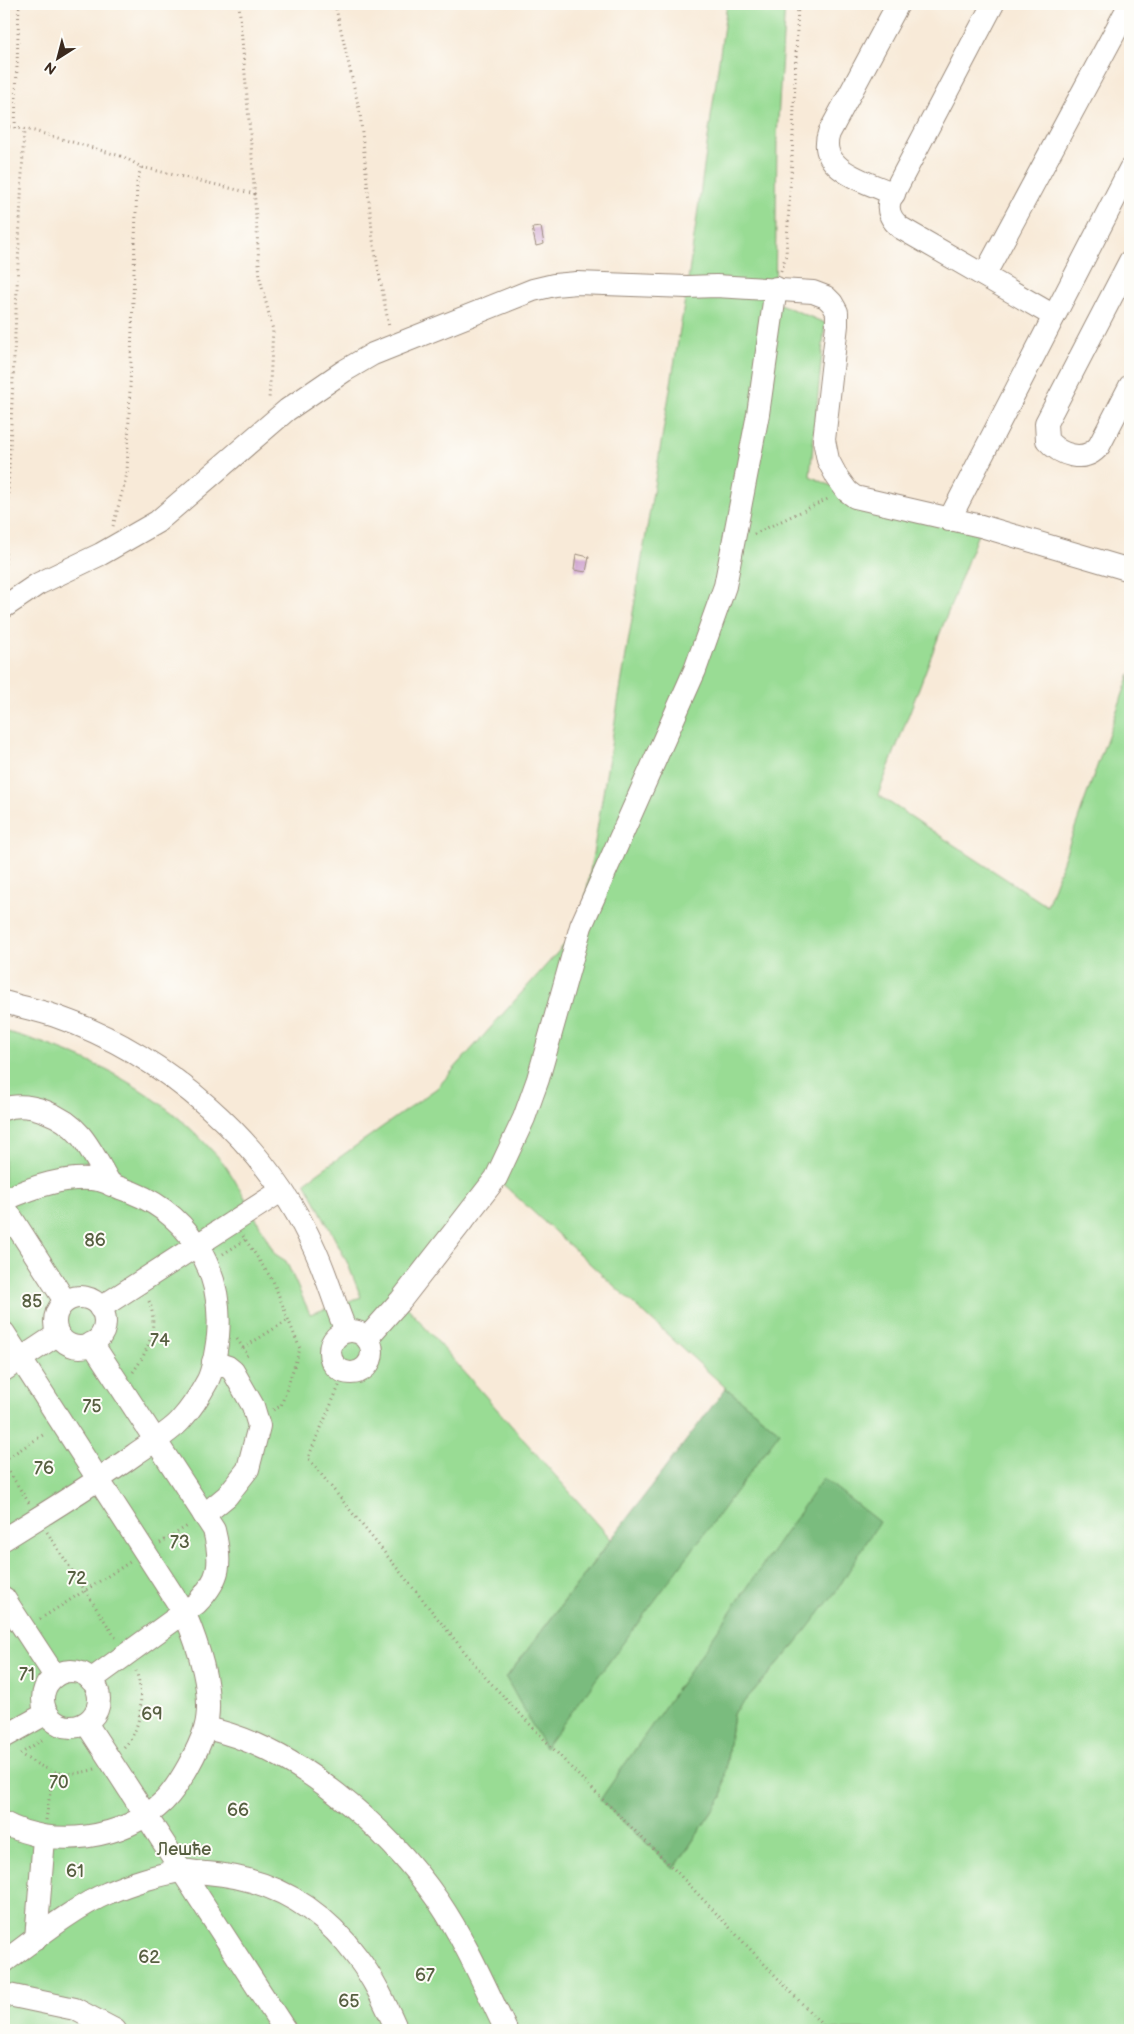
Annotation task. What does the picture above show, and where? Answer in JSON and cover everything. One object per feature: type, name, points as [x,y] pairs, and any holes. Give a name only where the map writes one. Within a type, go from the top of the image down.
[{"type":"street","points":[[894,194],[837,166],[827,154],[826,148],[829,133],[898,4]]},
{"type":"street","points":[[993,4],[894,194],[889,205],[889,211],[895,223],[1054,316]]},
{"type":"street","points":[[985,274],[1130,4]]},
{"type":"street","points":[[949,520],[1130,169]]},
{"type":"street","points":[[1130,261],[1046,423],[1047,440],[1057,449],[1067,454],[1080,456],[1091,453],[1099,446],[1130,386]]},
{"type":"street","points":[[4,607],[38,584],[157,522],[268,426],[344,371],[393,345],[533,290],[554,284],[776,288],[813,292],[826,297],[836,312],[837,325],[824,440],[828,460],[847,491],[855,497],[981,526],[1130,570]]},
{"type":"street","points":[[367,1338],[401,1300],[502,1168],[538,1079],[581,926],[695,670],[724,586],[735,543],[758,414],[776,288]]},
{"type":"street","points":[[4,1002],[55,1016],[107,1039],[180,1083],[237,1135],[281,1191],[315,1250],[346,1332]]},
{"type":"street","points":[[4,1110],[10,1107],[37,1108],[61,1120],[80,1135],[111,1184]]},
{"type":"street","points":[[4,1200],[26,1190],[58,1181],[99,1180],[132,1192],[162,1207],[184,1228],[206,1261],[214,1285],[220,1317],[213,1362],[208,1379],[194,1403],[179,1422],[99,1479],[4,1539]]},
{"type":"street","points":[[100,1308],[197,1245],[239,1231],[281,1191]]},
{"type":"street","points":[[4,1206],[65,1302]]},
{"type":"street","points":[[72,1298],[84,1298],[100,1308],[104,1325],[102,1332],[92,1343],[78,1347],[71,1345],[58,1334],[55,1322],[56,1314],[65,1302],[72,1298]]},
{"type":"street","points":[[355,1331],[367,1338],[372,1355],[367,1366],[357,1372],[345,1372],[333,1362],[331,1348],[334,1341],[346,1332],[355,1331]]},
{"type":"street","points":[[4,1333],[12,1364],[62,1423],[185,1614],[204,1665],[207,1696],[206,1728],[187,1766],[164,1801],[146,1815],[105,1833],[44,1838],[4,1824]]},
{"type":"street","points":[[12,1364],[58,1334]]},
{"type":"street","points":[[87,1726],[98,1706],[99,1686],[131,1667],[209,1591],[217,1577],[220,1554],[214,1530],[92,1343]]},
{"type":"street","points":[[204,1515],[227,1496],[248,1469],[259,1426],[253,1406],[233,1372],[228,1367],[213,1362]]},
{"type":"street","points":[[4,1598],[56,1676]]},
{"type":"street","points":[[87,1726],[63,1726],[52,1719],[47,1713],[43,1696],[46,1688],[56,1676],[67,1672],[76,1672],[99,1686]]},
{"type":"street","points":[[4,1737],[47,1713]]},
{"type":"street","points":[[87,1726],[101,1760],[146,1815],[285,2030]]},
{"type":"street","points":[[206,1728],[233,1734],[300,1769],[358,1812],[385,1838],[410,1865],[439,1902],[470,1957],[506,2030]]},
{"type":"street","points":[[36,1939],[44,1838]]},
{"type":"street","points":[[4,1962],[107,1893],[181,1871],[233,1875],[267,1885],[293,1896],[339,1934],[358,1958],[385,2002],[397,2030]]},
{"type":"street","points":[[4,1994],[75,2010],[115,2030]]},
{"type":"path","points":[[15,128],[19,4]]},
{"type":"path","points":[[239,4],[260,279],[273,330],[268,426]]},
{"type":"path","points":[[335,4],[360,113],[373,240],[393,345]]},
{"type":"path","points":[[776,288],[786,255],[798,4]]},
{"type":"path","points":[[4,126],[24,129],[124,157],[141,167],[255,194]]},
{"type":"path","points":[[4,584],[24,129]]},
{"type":"path","points":[[106,550],[127,474],[137,183],[141,167]]},
{"type":"path","points":[[735,543],[821,501],[847,491]]},
{"type":"path","points":[[219,1257],[239,1231],[273,1282],[300,1349],[281,1406],[258,1420]]},
{"type":"path","points":[[119,1384],[133,1372],[144,1356],[150,1339],[151,1307],[140,1282]]},
{"type":"path","points":[[237,1349],[288,1320]]},
{"type":"path","points":[[345,1372],[308,1458],[485,1677],[582,1779],[674,1869],[827,2030]]},
{"type":"path","points":[[4,1460],[62,1423]]},
{"type":"path","points":[[4,1464],[85,1590],[140,1682],[141,1700],[139,1718],[127,1744],[101,1760],[98,1768],[81,1774],[53,1772],[20,1754],[53,1732],[87,1726],[102,1694],[99,1686]]},
{"type":"path","points":[[24,1629],[204,1515]]},
{"type":"path","points":[[44,1838],[53,1772]]},
{"type":"green space","points":[[727,4],[785,4],[777,137],[775,302],[825,323],[810,476],[855,497],[981,526],[878,795],[1047,906],[1130,674],[1130,2030],[4,2030],[4,1031],[59,1049],[112,1073],[161,1104],[183,1122],[225,1165],[275,1254],[286,1261],[310,1314],[361,1297],[347,1262],[305,1182],[437,1088],[581,926],[687,287]],"holes":[[[496,1178],[726,1388],[780,1432],[506,1678],[611,1539],[401,1300]],[[797,1642],[733,1714],[722,1797],[674,1869],[600,1800]]]},
{"type":"green space","points":[[726,1388],[780,1432],[545,1748],[506,1678]]},
{"type":"green space","points":[[823,1478],[879,1522],[837,1590],[797,1642],[733,1714],[722,1797],[674,1869],[600,1800]]},
{"type":"building","points":[[541,227],[544,244],[536,246],[532,228]]},
{"type":"building","points":[[576,554],[589,557],[586,572],[574,570]]},
{"type":"park label","name":"86","points":[[95,1240]]},
{"type":"park label","name":"85","points":[[32,1301]]},
{"type":"park label","name":"74","points":[[160,1340]]},
{"type":"park label","name":"75","points":[[92,1406]]},
{"type":"park label","name":"76","points":[[44,1468]]},
{"type":"park label","name":"73","points":[[180,1542]]},
{"type":"park label","name":"72","points":[[77,1578]]},
{"type":"park label","name":"71","points":[[27,1674]]},
{"type":"park label","name":"69","points":[[152,1714]]},
{"type":"park label","name":"70","points":[[59,1782]]},
{"type":"park label","name":"66","points":[[238,1810]]},
{"type":"park label","name":"Лешће","points":[[184,1849]]},
{"type":"park label","name":"61","points":[[75,1871]]},
{"type":"park label","name":"62","points":[[149,1957]]},
{"type":"park label","name":"67","points":[[425,1975]]},
{"type":"park label","name":"65","points":[[349,2001]]}]
